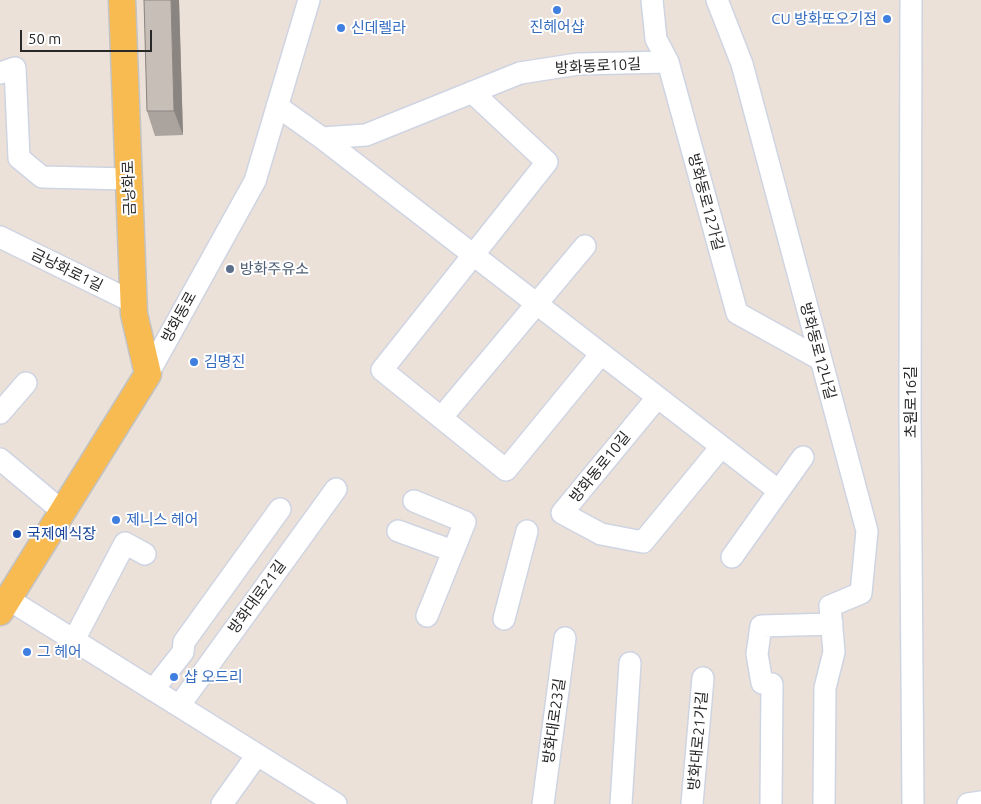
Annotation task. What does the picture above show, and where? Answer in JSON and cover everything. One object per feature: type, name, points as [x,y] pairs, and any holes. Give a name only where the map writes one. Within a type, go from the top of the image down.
[{"type":"main road","name":"금낭화로","points":[[122,0],[133,302],[148,374]]},
{"type":"main road","name":"방화동로","points":[[4,605],[148,374]]},
{"type":"street","name":"방화동로","points":[[148,374],[255,182],[309,0]]},
{"type":"street","name":"방화동로12가길","points":[[652,0],[656,39],[668,62],[737,313],[820,358]]},
{"type":"street","name":"방화동로12나길","points":[[717,0],[742,64],[867,531],[862,593],[830,606],[834,652],[825,688],[824,804]]},
{"type":"street","name":"초원로16길","points":[[911,0],[910,417],[913,804]]},
{"type":"street","name":"방화동로10길","points":[[322,138],[366,135],[520,72],[578,64],[668,62]]},
{"type":"street","points":[[0,73],[16,68],[19,158],[42,177],[128,179]]},
{"type":"street","points":[[472,92],[547,162],[382,370],[506,470],[601,354]]},
{"type":"street","points":[[277,106],[322,138],[779,491]]},
{"type":"street","name":"금낭화로1길","points":[[0,238],[133,302]]},
{"type":"street","points":[[441,418],[585,246]]},
{"type":"street","points":[[0,413],[26,383]]},
{"type":"street","name":"방화동로10길","points":[[657,398],[562,513],[601,534],[643,542],[721,447]]},
{"type":"street","points":[[732,557],[803,457]]},
{"type":"street","points":[[0,459],[62,511]]},
{"type":"street","name":"방화대로21길","points":[[179,706],[336,489]]},
{"type":"street","points":[[414,501],[465,522],[427,616]]},
{"type":"street","points":[[153,690],[183,652],[184,642],[280,509]]},
{"type":"street","points":[[398,531],[453,551]]},
{"type":"street","points":[[504,620],[527,531]]},
{"type":"street","points":[[74,640],[125,543],[145,554]]},
{"type":"street","points":[[4,605],[74,640],[336,804]]},
{"type":"street","points":[[771,804],[767,683],[757,654],[761,626],[832,624]]},
{"type":"street","name":"방화대로23길","points":[[543,804],[565,638]]},
{"type":"street","points":[[621,804],[630,663]]},
{"type":"street","name":"방화대로21가길","points":[[692,804],[703,678]]},
{"type":"street","points":[[222,804],[257,755]]},
{"type":"street","points":[[968,804],[981,802]]},
{"type":"building","points":[[144,0],[171,0],[174,111],[147,111]]},
{"type":"place","name":"진헤어샵","points":[[557,10]]},
{"type":"place","name":"CU 방화또오기점","points":[[887,19]]},
{"type":"place","name":"신데렐라","points":[[341,28]]},
{"type":"place","name":"방화주유소","points":[[230,269]]},
{"type":"place","name":"김명진","points":[[194,362]]},
{"type":"place","name":"제니스 헤어","points":[[116,520]]},
{"type":"place","name":"국제예식장","points":[[17,534]]},
{"type":"place","name":"그 헤어","points":[[27,652]]},
{"type":"place","name":"샵 오드리","points":[[174,677]]}]
